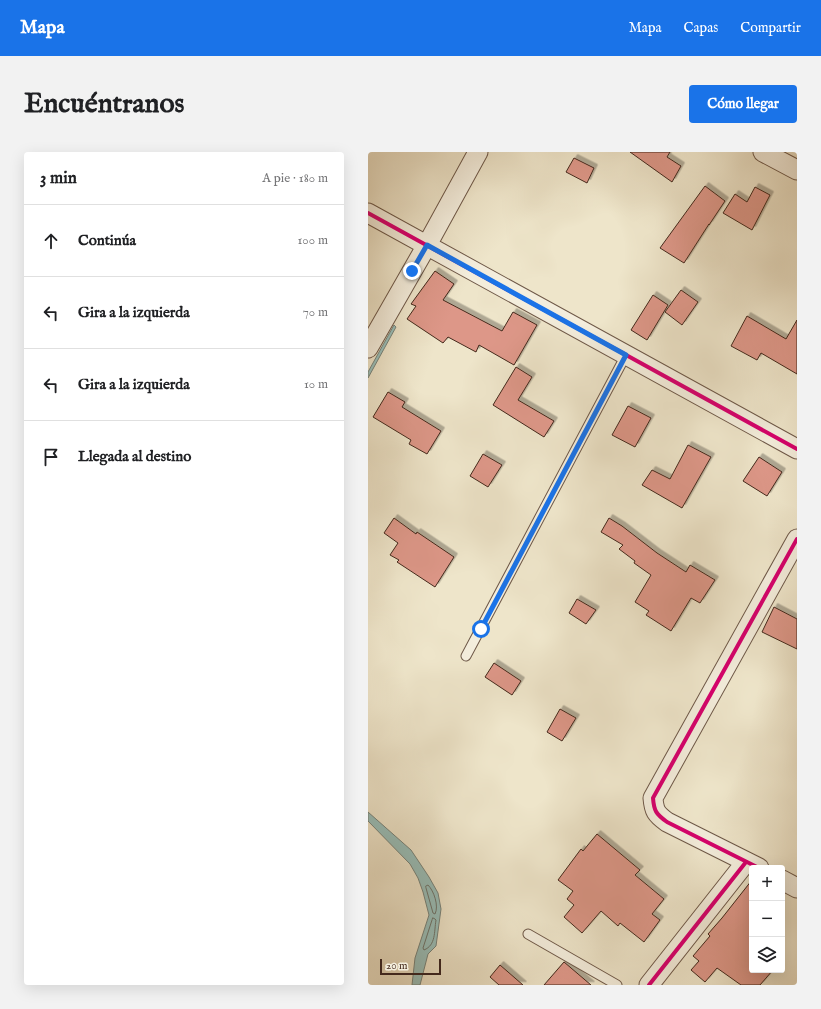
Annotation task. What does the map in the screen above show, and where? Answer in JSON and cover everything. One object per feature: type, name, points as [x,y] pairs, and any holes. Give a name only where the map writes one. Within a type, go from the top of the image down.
[{"type":"street","points":[[368,348],[478,152]]},
{"type":"street","points":[[764,152],[797,170]]},
{"type":"street","points":[[368,213],[797,449]]},
{"type":"street","points":[[752,865],[667,822],[657,815],[653,807],[653,798],[797,540]]},
{"type":"street","points":[[649,985],[749,868]]},
{"type":"street","points":[[785,882],[797,888]]},
{"type":"lane","points":[[466,656],[626,355]]},
{"type":"lane","points":[[528,934],[617,985]]},
{"type":"water","points":[[394,325],[396,327],[368,378],[368,372]]},
{"type":"water","points":[[368,812],[411,850],[438,893],[441,909],[436,946],[428,954],[420,985],[412,985],[415,958],[429,915],[423,892],[418,878],[410,864],[368,821]]},
{"type":"building","points":[[630,152],[670,152],[667,157],[681,166],[672,182]]},
{"type":"building","points":[[574,158],[594,168],[587,183],[566,172]]},
{"type":"building","points":[[705,186],[725,201],[684,263],[660,248]]},
{"type":"building","points":[[755,187],[770,195],[752,230],[723,213],[735,194],[747,202]]},
{"type":"building","points":[[435,271],[454,284],[443,300],[502,331],[513,312],[537,325],[514,365],[479,345],[476,352],[448,337],[443,343],[407,319],[416,306],[411,304]]},
{"type":"building","points":[[681,290],[698,302],[682,325],[665,312]]},
{"type":"building","points":[[653,295],[668,305],[647,340],[631,330]]},
{"type":"building","points":[[747,316],[786,339],[797,320],[797,374],[761,353],[757,360],[731,346]]},
{"type":"building","points":[[516,367],[532,377],[518,400],[554,421],[544,437],[493,405]]},
{"type":"building","points":[[388,392],[405,402],[402,407],[441,431],[427,454],[409,444],[411,440],[373,417]]},
{"type":"building","points":[[628,406],[651,418],[635,447],[612,435]]},
{"type":"building","points":[[688,445],[711,457],[682,508],[642,485],[652,470],[670,479]]},
{"type":"building","points":[[483,454],[502,465],[488,487],[470,476]]},
{"type":"building","points":[[759,457],[782,472],[767,496],[743,481]]},
{"type":"building","points":[[394,518],[416,534],[417,532],[454,557],[435,587],[397,562],[399,560],[390,555],[398,543],[384,533]]},
{"type":"building","points":[[609,518],[686,572],[690,565],[715,580],[700,603],[691,598],[671,631],[646,615],[649,611],[635,602],[651,575],[634,563],[635,561],[619,549],[623,545],[601,532]]},
{"type":"building","points":[[577,599],[596,610],[586,624],[569,613]]},
{"type":"building","points":[[774,607],[797,619],[797,649],[762,632]]},
{"type":"building","points":[[494,663],[521,681],[512,695],[485,677]]},
{"type":"building","points":[[560,709],[576,718],[562,741],[547,732]]},
{"type":"building","points":[[597,834],[640,870],[635,875],[664,899],[652,914],[660,920],[644,942],[620,923],[618,926],[601,911],[582,933],[564,917],[574,905],[567,899],[573,891],[558,880],[581,849],[583,851]]},
{"type":"building","points":[[749,884],[749,973],[770,973],[760,985],[741,985],[717,968],[705,982],[691,970],[699,961],[693,956],[710,936],[708,934]]},
{"type":"building","points":[[564,962],[591,985],[544,985]]},
{"type":"building","points":[[500,965],[523,985],[499,985],[490,977]]},
{"type":"cycle path","points":[[368,213],[797,449]]},
{"type":"cycle path","points":[[753,865],[667,822],[656,812],[653,798],[797,539]]},
{"type":"cycle path","points":[[649,985],[746,862]]},
{"type":"route","points":[[412,271],[427,245],[626,355],[481,629]]}]
